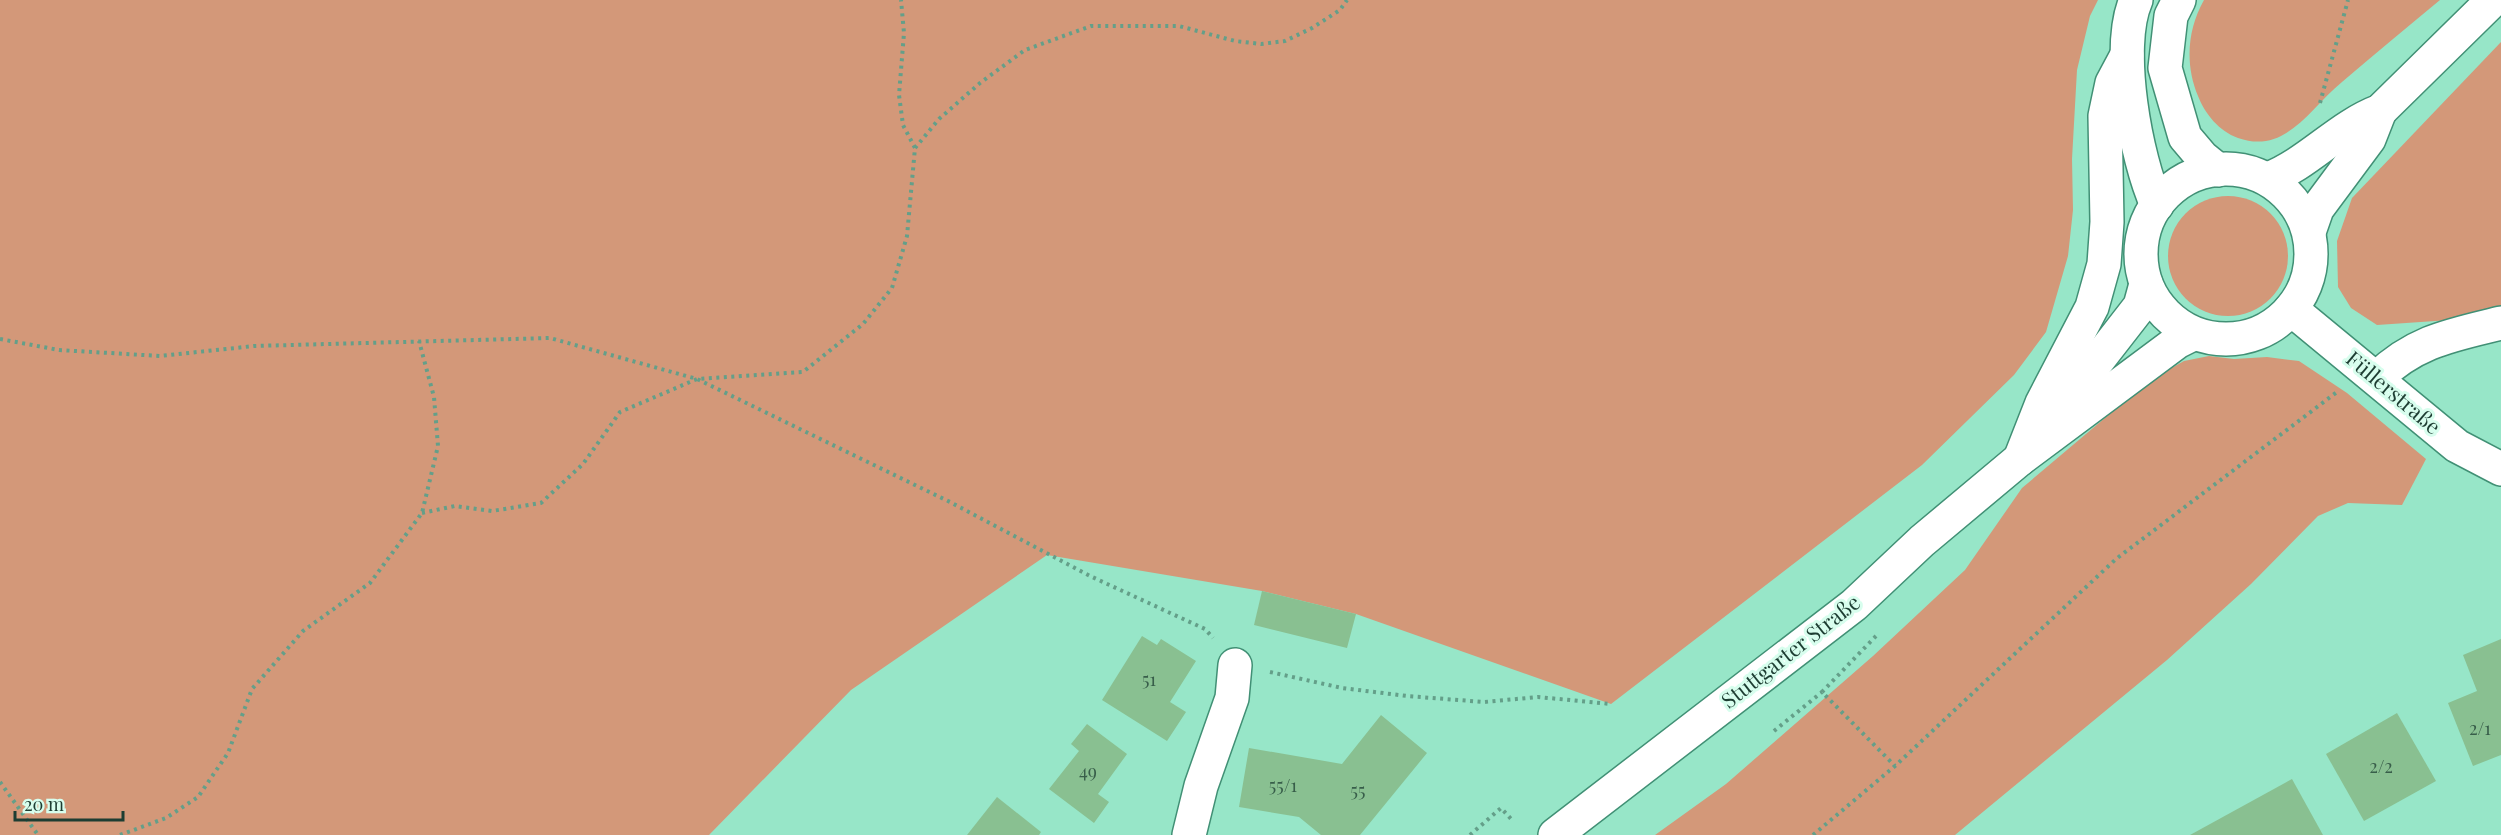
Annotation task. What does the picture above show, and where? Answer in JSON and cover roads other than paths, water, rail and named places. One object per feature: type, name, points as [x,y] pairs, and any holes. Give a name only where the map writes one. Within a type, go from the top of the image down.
[{"type":"main road","points":[[2136,0],[2127,55],[2130,101],[2145,172],[2157,205]]},
{"type":"main road","points":[[2179,0],[2168,33],[2165,68],[2185,137],[2202,157],[2218,170]]},
{"type":"main road","points":[[2309,232],[2317,209],[2369,139],[2380,111],[2493,0]]},
{"type":"main road","points":[[2020,459],[2042,403],[2092,307],[2104,264],[2107,222],[2105,116],[2112,84],[2127,55]]},
{"type":"main road","points":[[2268,178],[2284,172],[2357,119],[2380,111]]},
{"type":"main road","points":[[2218,170],[2235,170],[2268,178],[2295,200],[2304,215],[2312,252],[2309,272],[2302,292],[2291,309],[2275,323],[2256,333],[2236,339],[2214,339],[2193,334],[2164,314],[2146,284],[2141,264],[2142,243],[2147,223],[2157,205],[2174,188],[2195,175],[2218,170]]},
{"type":"main road","name":"Stuttgarter Straße","points":[[2020,459],[2140,306],[2146,284]]},
{"type":"main road","name":"Füllerstraße","points":[[2291,309],[2457,446],[2501,470]]},
{"type":"main road","points":[[2377,378],[2402,356],[2426,342],[2501,323]]},
{"type":"main road","name":"Stuttgarter Straße","points":[[1555,835],[1845,611],[1922,541],[2020,459],[2177,342],[2193,334]]},
{"type":"main road","points":[[1189,835],[1201,786],[1232,698],[1234,665]]}]
